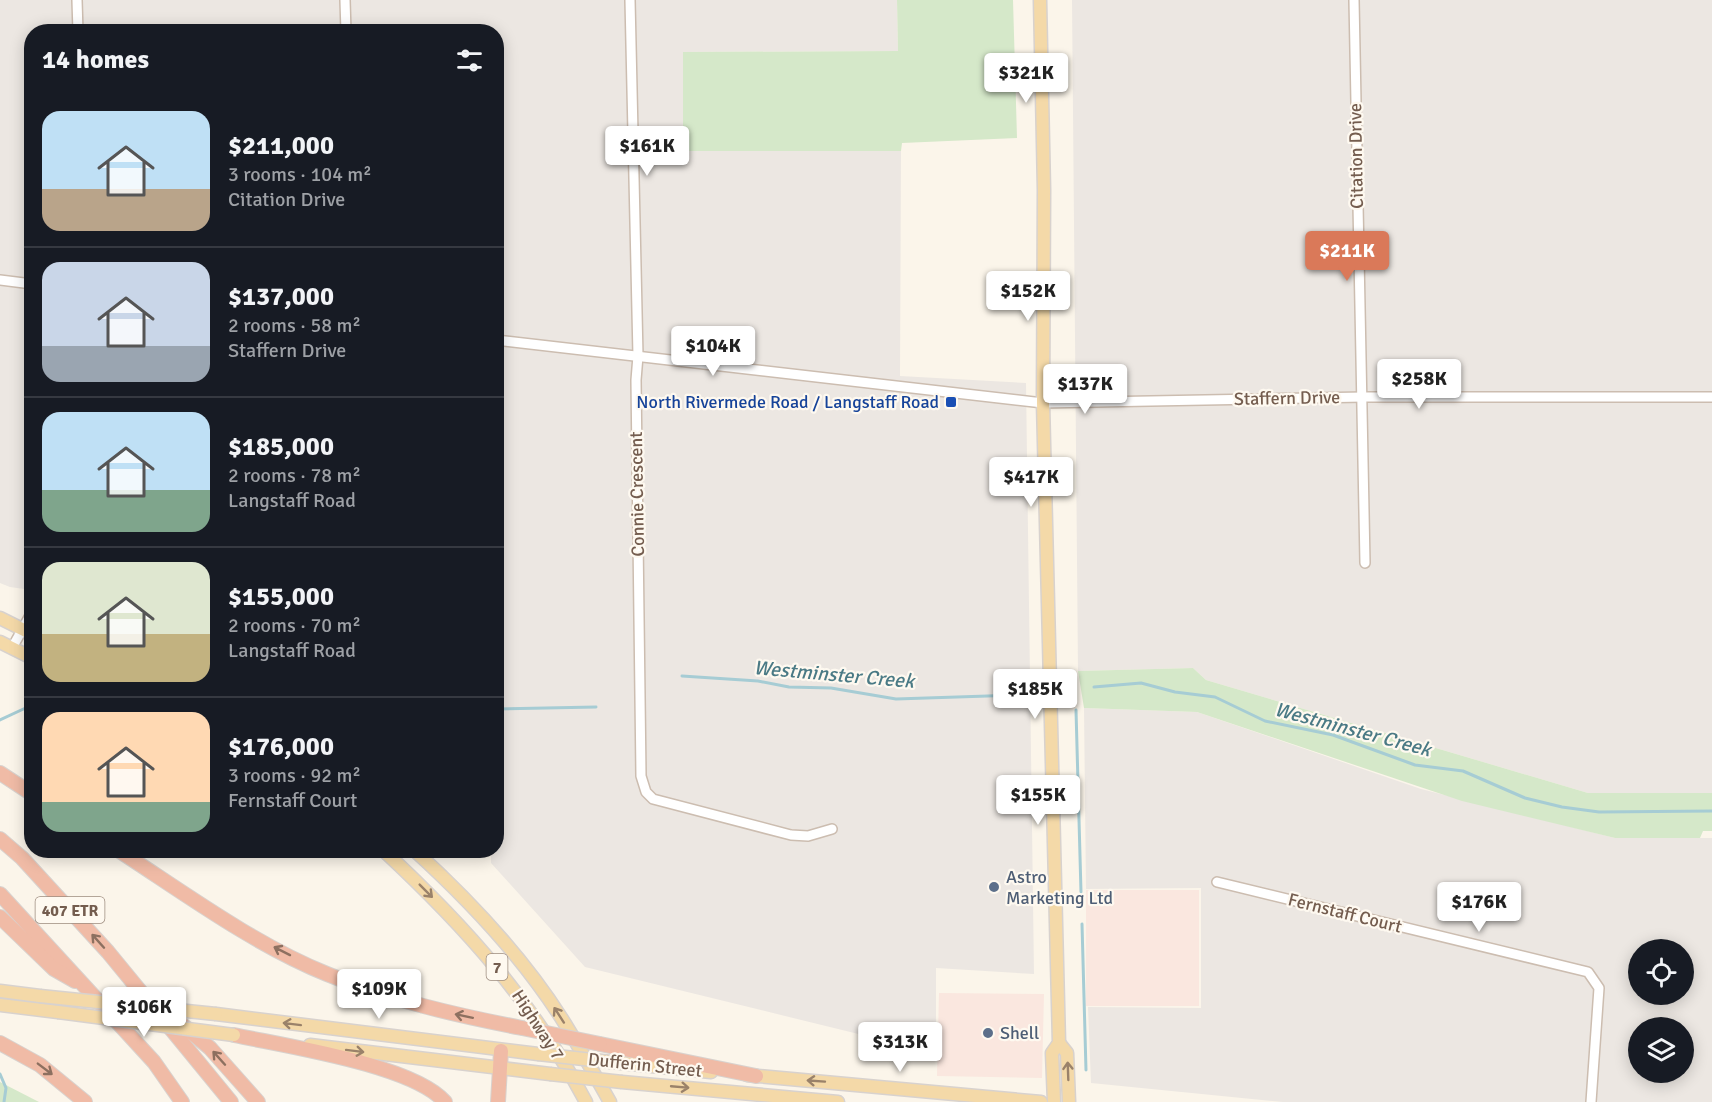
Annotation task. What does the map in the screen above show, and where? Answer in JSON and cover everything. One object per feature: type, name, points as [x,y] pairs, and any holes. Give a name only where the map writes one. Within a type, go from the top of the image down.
[{"type":"highway","points":[[0,773],[24,789]]},
{"type":"highway","name":"407 ETR","points":[[0,839],[22,858],[136,986],[231,1102]]},
{"type":"highway","points":[[130,858],[226,922],[326,974],[430,1009],[756,1076]]},
{"type":"highway","name":"407 ETR","points":[[0,894],[154,1062],[182,1102]]},
{"type":"highway","points":[[0,916],[54,969],[88,988]]},
{"type":"highway","points":[[136,986],[210,1048],[258,1102]]},
{"type":"highway","points":[[234,1035],[382,1069],[421,1083],[445,1102]]},
{"type":"highway","points":[[0,1043],[40,1065],[85,1102]]},
{"type":"highway","points":[[498,1102],[501,1051]]},
{"type":"main road","points":[[1040,0],[1044,189],[1043,403],[1059,1042],[1052,1053],[1054,1102]]},
{"type":"main road","points":[[0,618],[24,630]]},
{"type":"main road","points":[[0,642],[24,654]]},
{"type":"main road","name":"Highway 7","points":[[391,858],[446,911],[515,989],[586,1102]]},
{"type":"main road","name":"Highway 7","points":[[422,858],[474,909],[538,985],[562,1018],[610,1102]]},
{"type":"main road","name":"Dufferin Street","points":[[0,991],[216,1014],[501,1051],[1041,1102]]},
{"type":"main road","name":"Dufferin Street","points":[[0,1005],[501,1070],[838,1102]]},
{"type":"main road","points":[[1059,1042],[1067,1053],[1069,1102]]},
{"type":"street","points":[[78,0],[78,24]]},
{"type":"street","points":[[345,0],[346,24]]},
{"type":"street","name":"Connie Crescent","points":[[630,0],[638,356],[636,380],[641,771],[646,792],[653,799],[683,808],[791,835],[808,836],[832,829]]},
{"type":"street","name":"Citation Drive","points":[[1354,0],[1356,219],[1364,397],[1365,563]]},
{"type":"street","points":[[0,280],[24,283]]},
{"type":"street","name":"Staffern Drive","points":[[504,341],[1043,403],[1364,397],[1712,397]]},
{"type":"street","points":[[12,648],[24,634]]},
{"type":"street","name":"Fernstaff Court","points":[[1217,882],[1588,972],[1599,988],[1591,1102]]},
{"type":"shaded area","points":[[0,0],[897,0],[898,51],[683,52],[683,151],[901,151],[900,376],[1026,383],[1034,974],[936,968],[936,1053],[585,967],[491,863],[491,858],[504,858],[504,24],[24,24],[24,589],[0,583]]},
{"type":"shaded area","points":[[1072,0],[1712,0],[1712,793],[1588,793],[1206,680],[1193,668],[1078,671]]},
{"type":"shaded area","points":[[1084,708],[1197,712],[1421,789],[1615,838],[1712,838],[1712,1102],[1283,1102],[1091,1083],[1088,1007],[1201,1008],[1201,888],[1086,889]]},
{"type":"shaded area","points":[[1086,890],[1199,890],[1199,1006],[1086,1006]]},
{"type":"shaded area","points":[[939,993],[1044,994],[1042,1078],[937,1076]]},
{"type":"green space","points":[[897,0],[1013,0],[1017,138],[902,143],[901,151],[683,151],[683,52],[898,51]]},
{"type":"green space","points":[[1193,668],[1206,680],[1588,793],[1712,793],[1712,831],[1703,831],[1700,838],[1615,838],[1462,801],[1197,712],[1084,708],[1078,671]]},
{"type":"green space","points":[[0,1082],[39,1102],[0,1102]]},
{"type":"waterway","name":"Westminster Creek","points":[[682,676],[758,681],[789,687],[831,688],[896,699],[1019,695]]},
{"type":"waterway","name":"Westminster Creek","points":[[1094,687],[1141,683],[1175,692],[1215,697],[1265,721],[1333,735],[1415,765],[1463,771],[1525,798],[1562,807],[1599,812],[1712,811]]},
{"type":"waterway","name":"Westminster Creek","points":[[504,709],[596,707]]},
{"type":"waterway","name":"Westminster Creek","points":[[0,720],[24,709]]},
{"type":"waterway","points":[[1076,710],[1081,892]]},
{"type":"waterway","points":[[1082,924],[1086,1070]]},
{"type":"waterway","points":[[0,1074],[6,1088],[4,1102]]},
{"type":"place","name":"North Rivermede Road / Langstaff Road","points":[[951,402]]},
{"type":"place","name":"Astro Marketing Ltd","points":[[994,887]]},
{"type":"place","name":"Shell","points":[[988,1033]]}]
